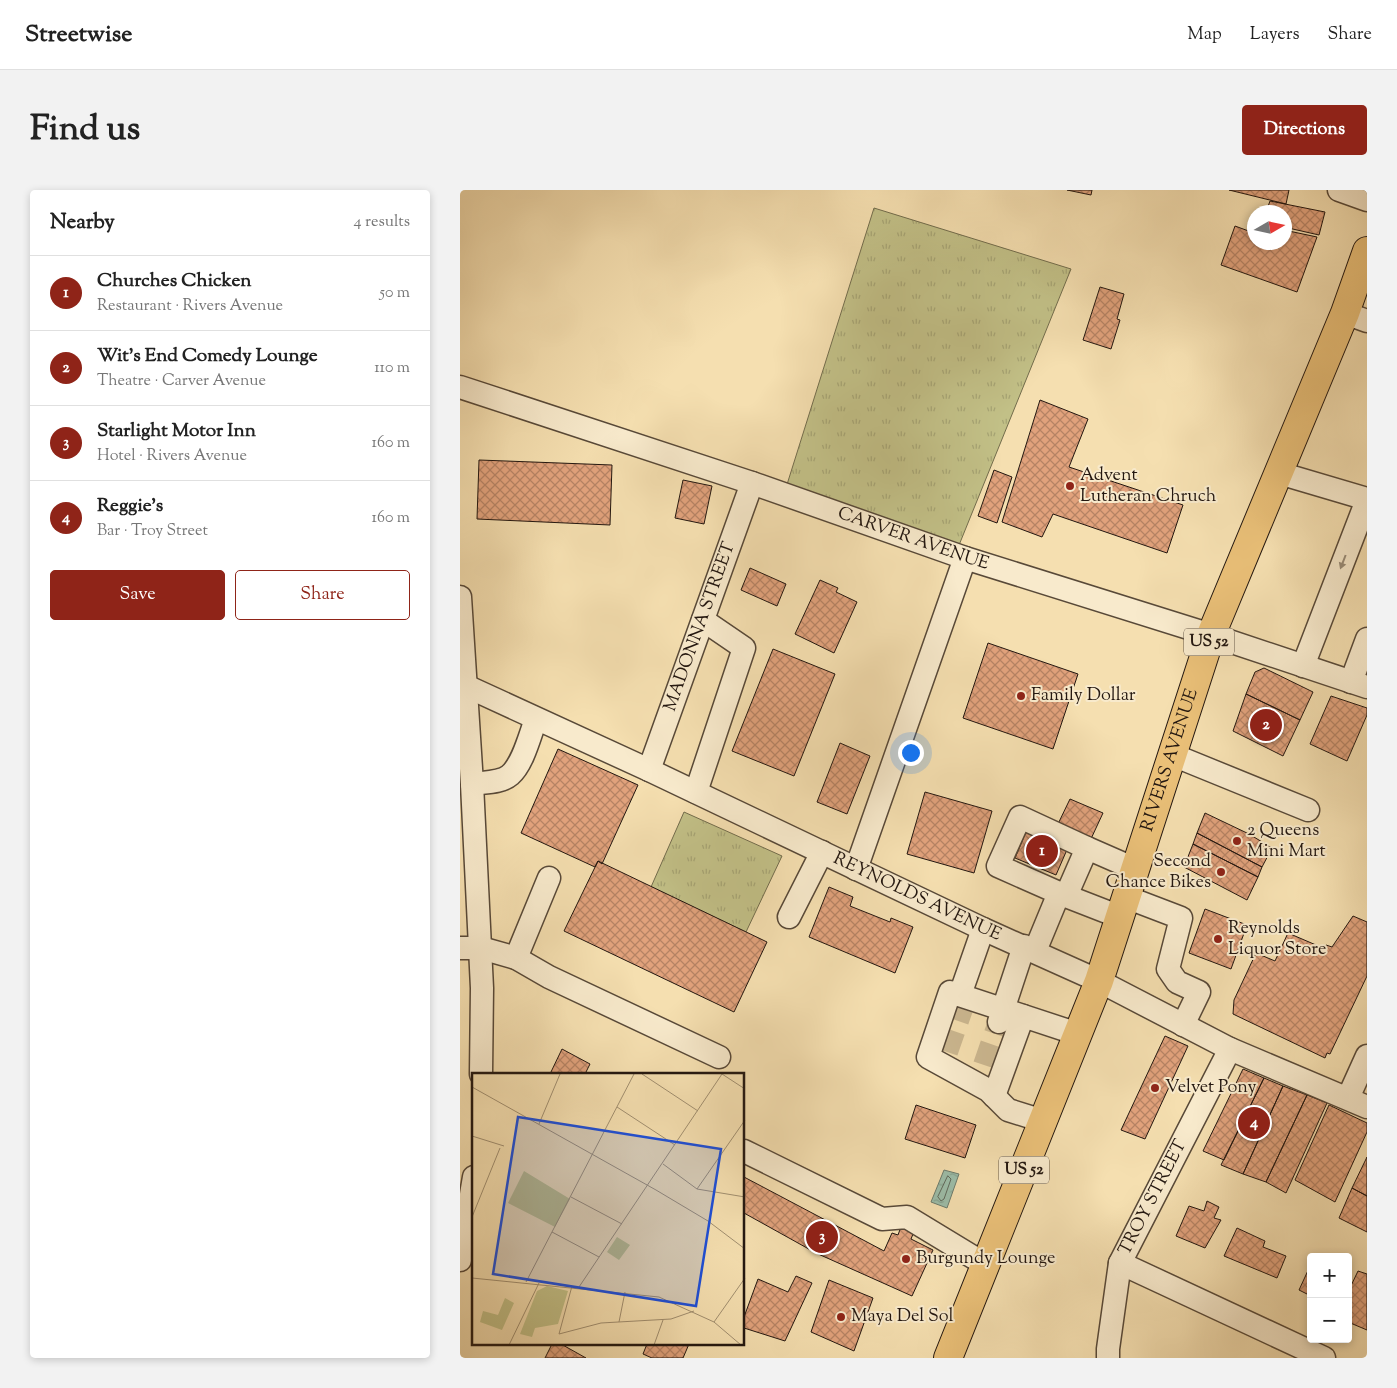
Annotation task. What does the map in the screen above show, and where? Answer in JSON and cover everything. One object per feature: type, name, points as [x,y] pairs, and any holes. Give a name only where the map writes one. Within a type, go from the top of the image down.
[{"type":"main road","name":"RIVERS AVENUE","points":[[948,1358],[1099,981],[1211,636],[1279,473],[1356,317],[1367,251]]},
{"type":"street","points":[[1339,190],[1367,200]]},
{"type":"street","name":"CARVER AVENUE","points":[[460,387],[752,483],[965,558],[1359,685]]},
{"type":"street","points":[[1279,473],[1367,500],[1303,666]]},
{"type":"street","name":"MADONNA STREET","points":[[649,770],[752,483]]},
{"type":"street","points":[[856,869],[965,558]]},
{"type":"street","points":[[460,596],[472,784],[470,948],[482,988],[481,1073]]},
{"type":"street","points":[[696,792],[744,648],[703,620]]},
{"type":"street","points":[[1359,685],[1367,639]]},
{"type":"street","name":"REYNOLDS AVENUE","points":[[466,686],[696,792],[983,929],[1099,981],[1230,1049],[1357,1102]]},
{"type":"street","points":[[472,784],[496,781],[509,776],[519,766],[536,719]]},
{"type":"street","points":[[1173,755],[1308,810]]},
{"type":"street","points":[[1135,869],[1020,816],[998,866],[1059,893],[1181,918],[1168,969],[1177,982],[1198,992],[1183,1025]]},
{"type":"street","points":[[985,1081],[1009,1016],[1029,949],[1059,893],[1087,848]]},
{"type":"street","points":[[789,917],[822,852]]},
{"type":"street","points":[[516,958],[549,878]]},
{"type":"street","points":[[962,1000],[983,929]]},
{"type":"street","points":[[470,948],[516,958],[549,977],[719,1057]]},
{"type":"street","points":[[1043,1121],[1008,1110],[985,1081],[945,1059],[928,1057],[950,992],[962,1000],[1009,1016],[1078,1034]]},
{"type":"street","name":"TROY STREET","points":[[1108,1358],[1120,1262],[1230,1049]]},
{"type":"street","points":[[1357,1102],[1367,1056]]},
{"type":"street","points":[[745,1151],[882,1219],[907,1217],[986,1265]]},
{"type":"street","points":[[460,1260],[472,1189]]},
{"type":"street","points":[[1120,1262],[1324,1358]]},
{"type":"green space","points":[[874,208],[1071,269],[955,555],[784,494]]},
{"type":"green space","points":[[684,812],[782,856],[746,932],[651,887]]},
{"type":"water","points":[[944,1170],[959,1174],[947,1208],[931,1202]]},
{"type":"building","points":[[1067,190],[1092,190],[1091,195]]},
{"type":"building","points":[[1229,190],[1289,190],[1286,204]]},
{"type":"building","points":[[1270,201],[1290,205],[1269,205]]},
{"type":"building","points":[[1292,205],[1325,212],[1319,235],[1292,229]]},
{"type":"building","points":[[1235,226],[1247,230],[1247,250],[1292,250],[1292,232],[1317,237],[1297,292],[1221,265]]},
{"type":"building","points":[[1100,287],[1124,294],[1117,319],[1120,320],[1111,349],[1083,340]]},
{"type":"building","name":"Advent Lutheran Chruch","points":[[1040,400],[1088,419],[1069,467],[1183,505],[1167,553],[1053,514],[1042,537],[1002,522]]},
{"type":"building","points":[[479,460],[612,465],[610,525],[477,519]]},
{"type":"building","points":[[994,470],[1012,477],[997,523],[978,516]]},
{"type":"building","points":[[683,480],[712,486],[704,524],[675,518]]},
{"type":"building","points":[[750,568],[786,584],[777,606],[741,590]]},
{"type":"building","points":[[820,580],[838,588],[836,592],[857,602],[834,653],[795,634]]},
{"type":"building","name":"Family Dollar","points":[[988,643],[1078,674],[1053,749],[963,718]]},
{"type":"building","points":[[773,649],[835,674],[794,776],[732,751]]},
{"type":"building","points":[[1264,668],[1313,692],[1300,720],[1246,694],[1255,672]]},
{"type":"building","points":[[1246,694],[1300,720],[1283,756],[1233,731]]},
{"type":"building","points":[[1331,696],[1367,708],[1367,715],[1347,761],[1310,744]]},
{"type":"building","points":[[840,743],[870,756],[847,814],[817,802]]},
{"type":"building","points":[[558,749],[638,785],[602,864],[598,861],[595,867],[521,833]]},
{"type":"building","points":[[925,792],[992,811],[974,873],[907,854]]},
{"type":"building","points":[[1070,799],[1103,813],[1090,841],[1057,826]]},
{"type":"building","name":"2 Queens Mini Mart","points":[[1205,813],[1249,834],[1272,848],[1262,867],[1197,833]]},
{"type":"building","points":[[1028,827],[1069,845],[1056,875],[1015,858]]},
{"type":"building","points":[[1197,833],[1262,867],[1258,877],[1193,844]]},
{"type":"building","name":"Second Chance Bikes","points":[[1193,844],[1258,877],[1247,900],[1184,867]]},
{"type":"building","points":[[598,861],[767,942],[734,1012],[564,931]]},
{"type":"building","points":[[829,887],[853,897],[850,906],[890,922],[891,918],[913,927],[895,973],[809,937]]},
{"type":"building","name":"Reynolds Liquor Store","points":[[1205,909],[1247,925],[1231,969],[1189,953]]},
{"type":"building","points":[[1353,916],[1367,922],[1367,976],[1330,1054],[1327,1053],[1325,1058],[1233,1014],[1234,1000],[1256,953],[1275,961],[1288,933],[1323,948],[1326,945],[1332,947]]},
{"type":"building","name":"Velvet Pony","points":[[1165,1036],[1188,1046],[1145,1139],[1121,1130]]},
{"type":"building","points":[[562,1049],[590,1064],[586,1073],[550,1073]]},
{"type":"building","points":[[1243,1069],[1264,1078],[1224,1160],[1203,1151]]},
{"type":"building","points":[[1264,1078],[1283,1086],[1243,1174],[1221,1165]]},
{"type":"building","points":[[1283,1086],[1307,1095],[1266,1182],[1243,1174]]},
{"type":"building","points":[[1307,1095],[1327,1103],[1286,1193],[1266,1182]]},
{"type":"building","points":[[916,1105],[976,1125],[965,1158],[905,1139]]},
{"type":"building","points":[[1329,1105],[1367,1123],[1367,1132],[1335,1202],[1295,1180]]},
{"type":"building","points":[[1367,1157],[1367,1196],[1352,1188]]},
{"type":"building","points":[[745,1178],[884,1251],[892,1233],[898,1235],[902,1224],[915,1229],[911,1239],[933,1250],[912,1296],[816,1253],[745,1214]]},
{"type":"building","points":[[1352,1188],[1367,1196],[1367,1232],[1339,1218]]},
{"type":"building","points":[[1207,1201],[1219,1207],[1214,1218],[1221,1220],[1205,1248],[1176,1236],[1189,1206],[1204,1211]]},
{"type":"building","points":[[1237,1228],[1265,1241],[1263,1247],[1286,1256],[1277,1278],[1224,1256]]},
{"type":"building","points":[[1358,1271],[1367,1274],[1367,1330],[1352,1324],[1352,1284]]},
{"type":"building","points":[[1307,1273],[1307,1294],[1299,1290]]},
{"type":"building","points":[[796,1276],[812,1283],[785,1341],[745,1328],[745,1314],[758,1279],[788,1292]]},
{"type":"building","name":"Maya Del Sol","points":[[829,1280],[873,1298],[854,1351],[811,1332]]},
{"type":"building","points":[[551,1346],[565,1346],[586,1358],[545,1358]]},
{"type":"building","points":[[646,1346],[688,1346],[683,1358],[652,1358],[643,1354]]},
{"type":"tunnel","points":[[947,1052],[962,1009]]},
{"type":"tunnel","points":[[984,1065],[999,1022]]},
{"type":"place","name":"Advent Lutheran Chruch","points":[[1070,486]]},
{"type":"place","name":"Family Dollar","points":[[1021,696]]},
{"type":"place","name":"Wit's End Comedy Lounge","points":[[1266,725]]},
{"type":"place","name":"2 Queens Mini Mart","points":[[1237,841]]},
{"type":"place","name":"Churches Chicken","points":[[1042,851]]},
{"type":"place","name":"Second Chance Bikes","points":[[1221,872]]},
{"type":"place","name":"Reynolds Liquor Store","points":[[1218,939]]},
{"type":"place","name":"Velvet Pony","points":[[1155,1088]]},
{"type":"place","name":"Reggie's","points":[[1254,1123]]},
{"type":"place","name":"Starlight Motor Inn","points":[[822,1237]]},
{"type":"place","name":"Burgundy Lounge","points":[[906,1259]]},
{"type":"place","name":"Maya Del Sol","points":[[841,1317]]}]
